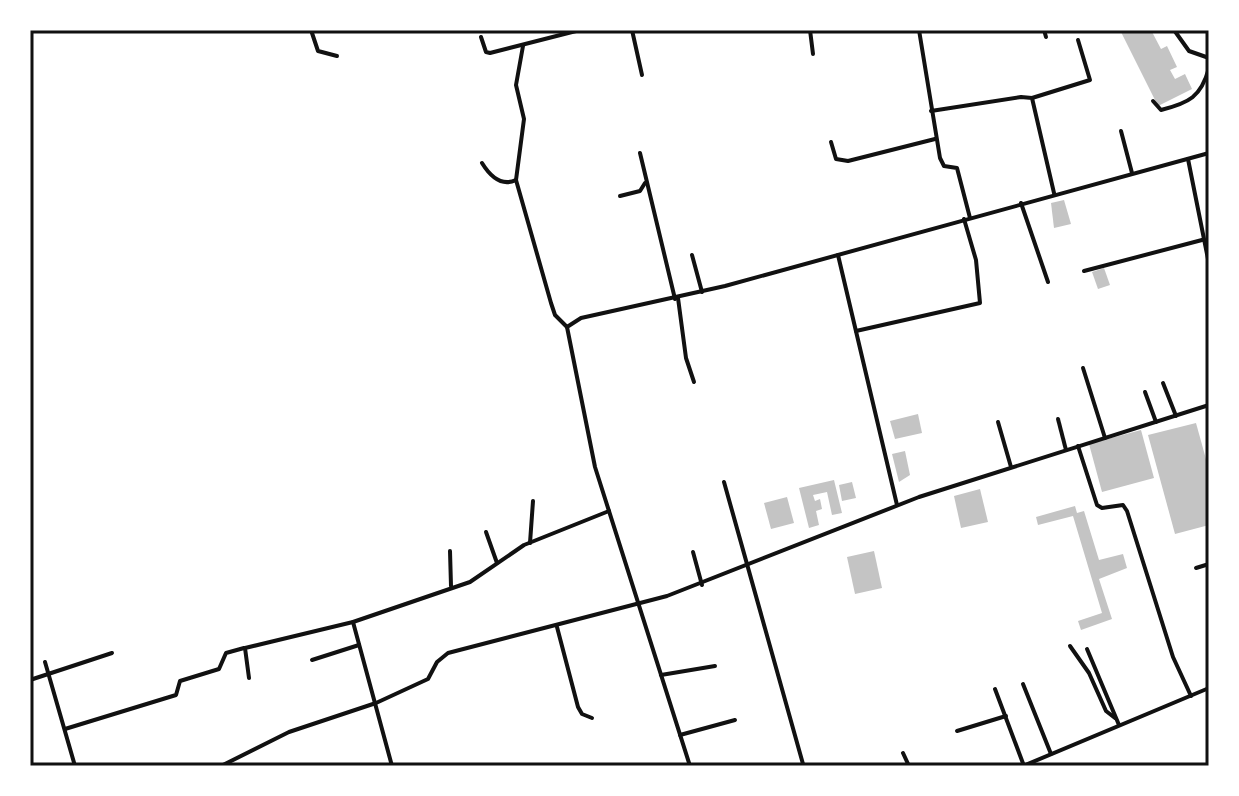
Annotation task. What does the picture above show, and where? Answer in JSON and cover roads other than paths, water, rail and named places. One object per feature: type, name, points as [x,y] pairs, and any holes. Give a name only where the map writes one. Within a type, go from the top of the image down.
[{"type":"street","points":[[311,30],[318,51],[337,56]]},
{"type":"street","points":[[482,39],[490,53],[580,30]]},
{"type":"street","points":[[632,30],[642,75]]},
{"type":"street","points":[[810,30],[813,54]]},
{"type":"street","points":[[856,331],[980,303],[977,266],[958,170],[943,165],[935,139],[919,30]]},
{"type":"street","points":[[1044,30],[1046,37]]},
{"type":"street","points":[[1174,30],[1189,51],[1209,58]]},
{"type":"street","points":[[931,111],[1012,98],[1032,98],[1090,80],[1078,40]]},
{"type":"street","points":[[523,46],[516,85],[524,119],[516,180],[555,315],[567,327],[586,434],[690,766]]},
{"type":"street","points":[[1153,101],[1161,110],[1193,100],[1202,90],[1209,68]]},
{"type":"street","points":[[1032,98],[1054,193]]},
{"type":"street","points":[[1121,131],[1132,173]]},
{"type":"street","points":[[831,142],[836,159],[848,161],[935,139]]},
{"type":"street","points":[[640,153],[694,382]]},
{"type":"street","points":[[567,327],[581,318],[702,292],[1054,193],[1209,153]]},
{"type":"street","points":[[1188,159],[1209,264]]},
{"type":"street","points":[[482,163],[496,179],[507,183],[516,180]]},
{"type":"street","points":[[620,196],[640,191],[646,181]]},
{"type":"street","points":[[1021,203],[1048,282]]},
{"type":"street","points":[[1084,271],[1202,240]]},
{"type":"street","points":[[838,254],[897,505]]},
{"type":"street","points":[[692,255],[702,292]]},
{"type":"street","points":[[1083,368],[1105,438]]},
{"type":"street","points":[[1163,383],[1176,416]]},
{"type":"street","points":[[1145,392],[1156,422]]},
{"type":"street","points":[[221,766],[289,732],[376,703],[428,679],[441,656],[448,653],[557,627],[702,585],[897,505],[1209,405]]},
{"type":"street","points":[[1058,419],[1066,450]]},
{"type":"street","points":[[998,422],[1011,467]]},
{"type":"street","points":[[1078,446],[1097,505],[1102,508],[1123,505],[1127,511],[1173,657],[1191,696]]},
{"type":"street","points":[[724,482],[803,764]]},
{"type":"street","points":[[530,543],[533,501]]},
{"type":"street","points":[[65,729],[176,695],[180,681],[219,669],[226,653],[353,622],[470,582],[530,543],[609,511]]},
{"type":"street","points":[[486,532],[497,563]]},
{"type":"street","points":[[450,551],[451,586]]},
{"type":"street","points":[[693,552],[702,585]]},
{"type":"street","points":[[1196,568],[1209,564]]},
{"type":"street","points":[[353,622],[392,766]]},
{"type":"street","points":[[557,627],[578,707],[582,714],[592,718]]},
{"type":"street","points":[[312,660],[359,645]]},
{"type":"street","points":[[1070,646],[1089,673],[1106,711],[1115,718]]},
{"type":"street","points":[[245,648],[249,678]]},
{"type":"street","points":[[1087,649],[1119,725]]},
{"type":"street","points":[[30,680],[112,653]]},
{"type":"street","points":[[45,662],[75,766]]},
{"type":"street","points":[[661,675],[715,666]]},
{"type":"street","points":[[1023,684],[1051,754]]},
{"type":"street","points":[[995,689],[1024,766],[1209,688]]},
{"type":"street","points":[[957,731],[1006,716]]},
{"type":"street","points":[[680,735],[735,720]]},
{"type":"street","points":[[903,753],[909,766]]}]
